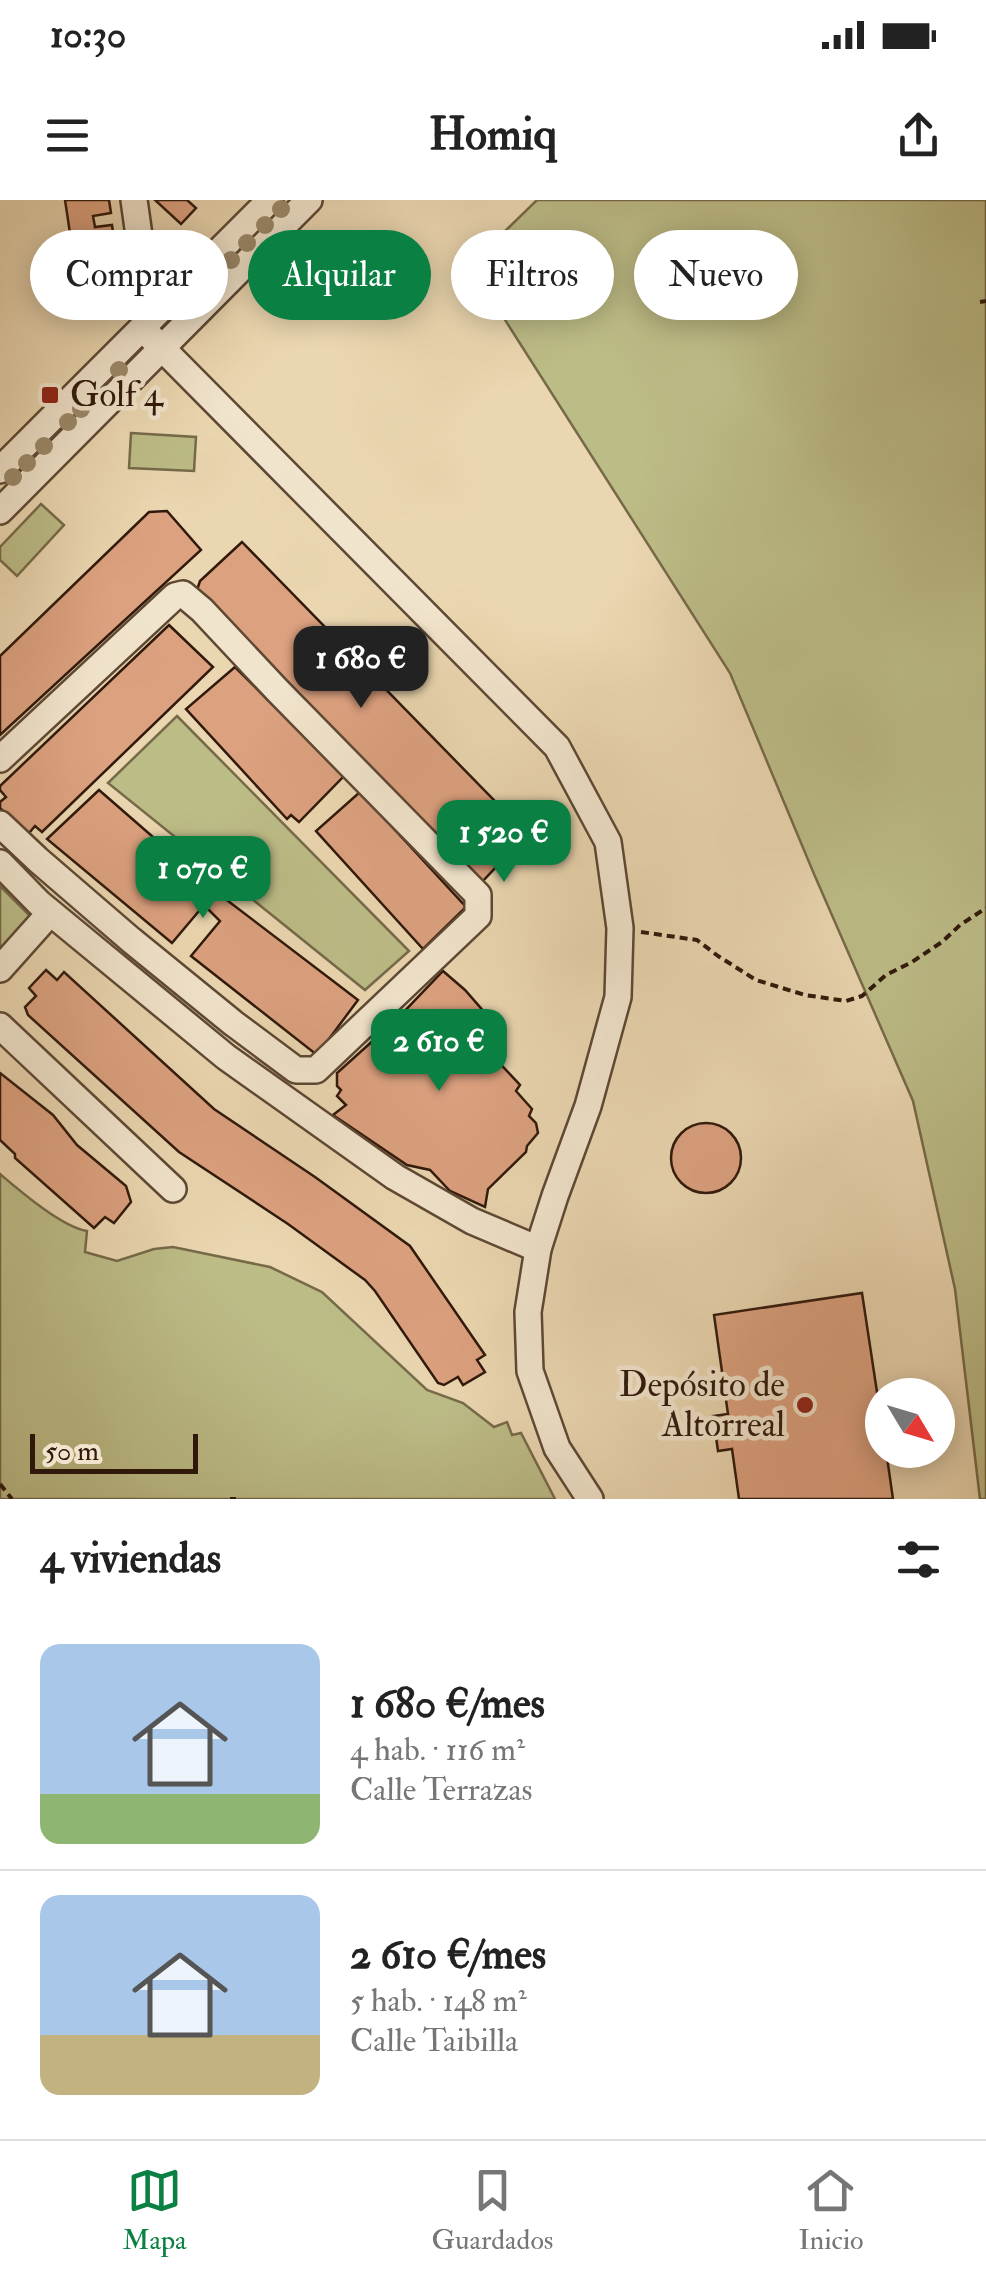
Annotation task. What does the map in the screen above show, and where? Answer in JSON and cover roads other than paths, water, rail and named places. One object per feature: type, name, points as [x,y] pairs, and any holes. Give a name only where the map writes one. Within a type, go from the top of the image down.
[{"type":"street","points":[[134,200],[138,230]]},
{"type":"street","points":[[228,242],[270,200]]},
{"type":"street","points":[[0,511],[308,200]]},
{"type":"street","points":[[0,470],[150,320]]},
{"type":"street","points":[[142,328],[557,747],[608,842],[620,928],[618,998],[588,1106],[538,1249],[528,1312],[530,1372],[557,1448],[590,1499]]},
{"type":"street","points":[[0,759],[175,596],[183,594],[478,895],[478,916],[316,1070],[296,1070],[131,940],[0,824]]},
{"type":"street","points":[[0,863],[50,914],[226,1056],[395,1177],[472,1221],[538,1249]]},
{"type":"street","points":[[0,969],[50,914]]},
{"type":"street","points":[[0,1026],[173,1190]]},
{"type":"place","name":"Golf 4","points":[[50,395]]},
{"type":"place","name":"Depósito de Altorreal","points":[[805,1405]]}]
